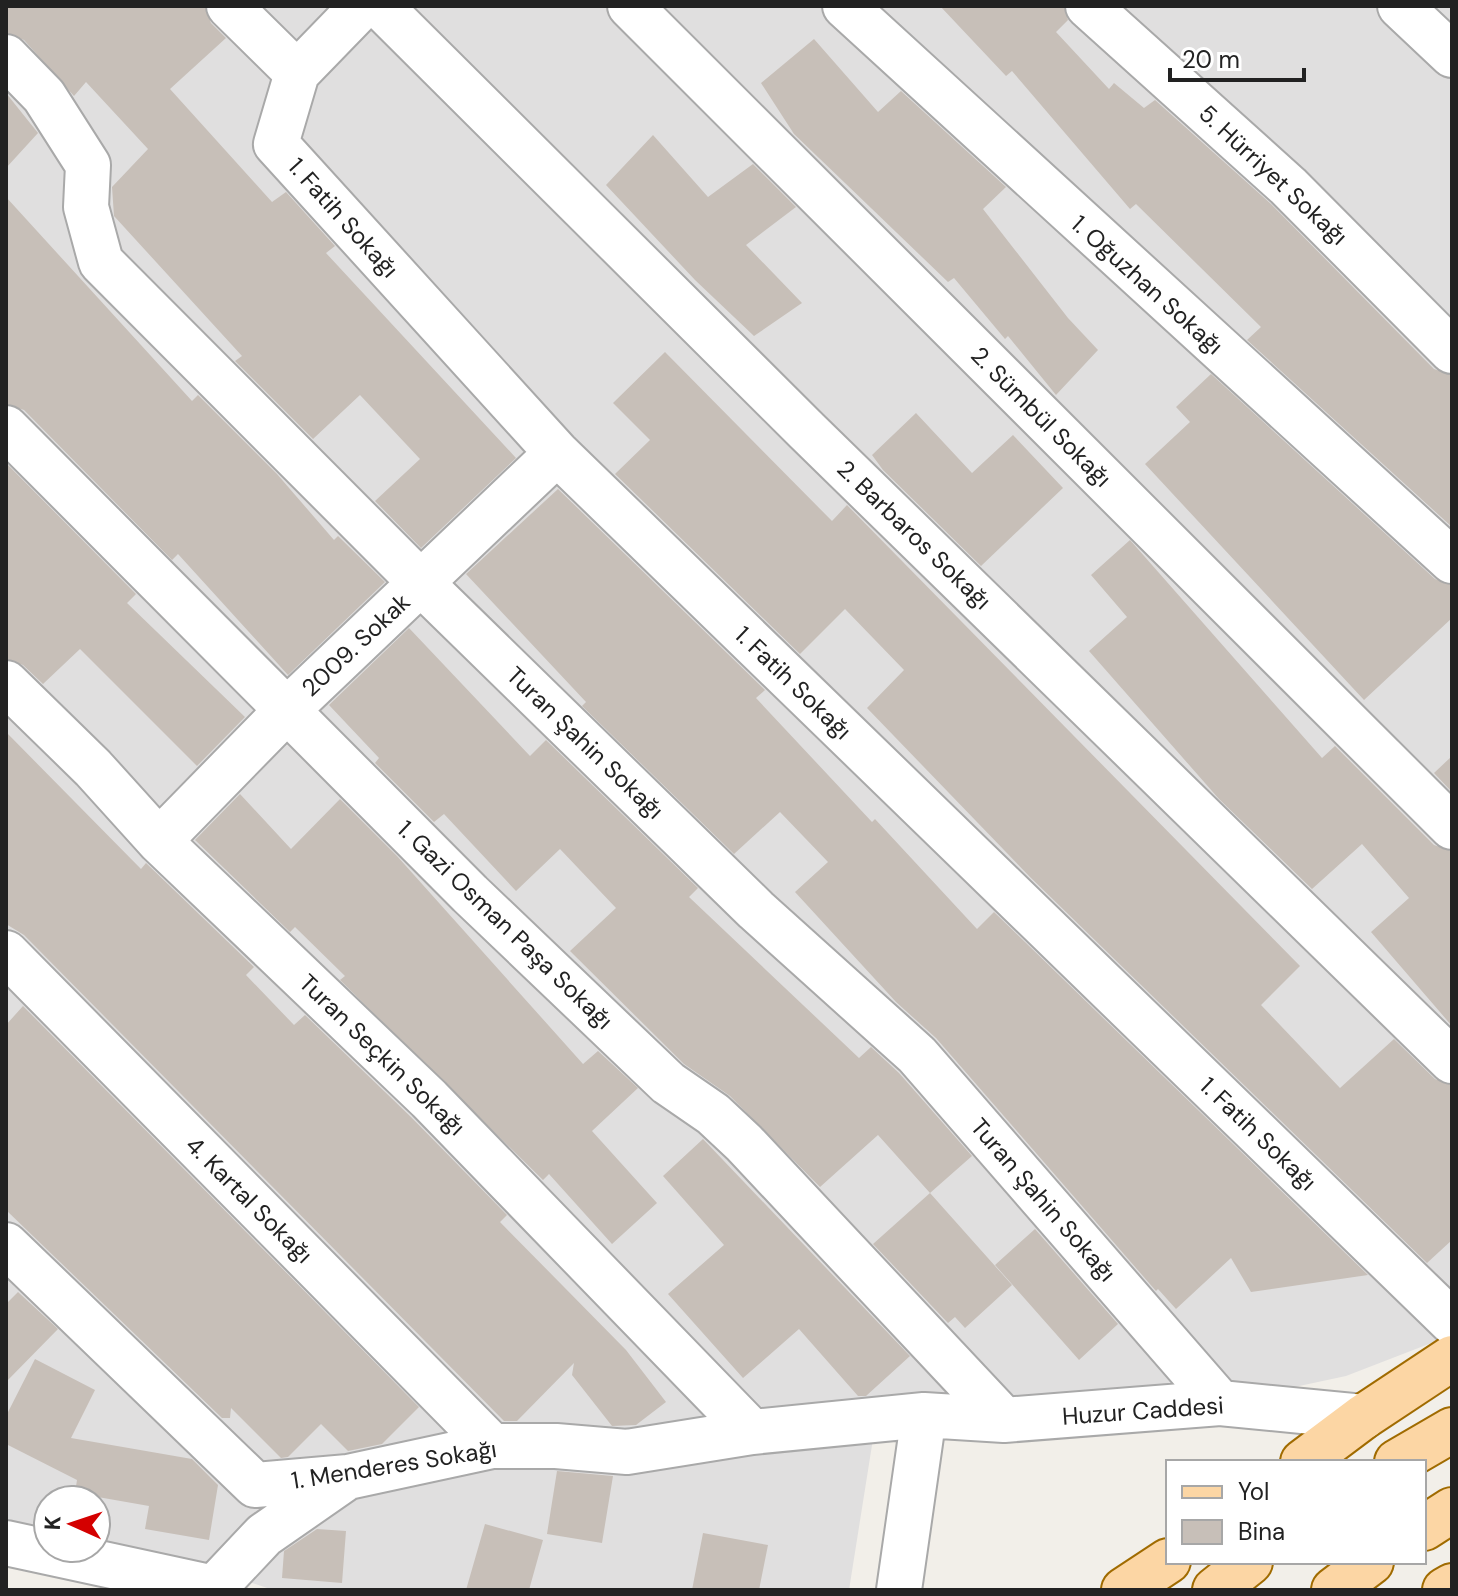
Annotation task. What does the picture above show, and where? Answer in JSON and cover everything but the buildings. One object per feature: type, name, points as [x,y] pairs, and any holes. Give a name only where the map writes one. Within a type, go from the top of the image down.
[{"type":"main road","points":[[1306,1460],[1363,1417],[1452,1358]]},
{"type":"main road","points":[[1400,1460],[1452,1430]]},
{"type":"main road","points":[[1426,1527],[1452,1510]]},
{"type":"main road","points":[[1124,1590],[1166,1562]]},
{"type":"main road","points":[[1215,1590],[1248,1564]]},
{"type":"main road","points":[[1334,1590],[1369,1564]]},
{"type":"main road","points":[[1445,1590],[1452,1586]]},
{"type":"street","points":[[229,6],[297,73],[362,6]]},
{"type":"street","name":"2. Barbaros Sokağı","points":[[380,6],[807,431],[1452,1061]]},
{"type":"street","name":"2. Sümbül Sokağı","points":[[630,6],[1452,827]]},
{"type":"street","name":"1. Oğuzhan Sokağı","points":[[845,6],[1452,561]]},
{"type":"street","name":"5. Hürriyet Sokağı","points":[[1088,6],[1288,186],[1452,351]]},
{"type":"street","points":[[1400,6],[1452,55]]},
{"type":"street","name":"Turan Şahin Sokağı","points":[[6,57],[44,96],[88,165],[86,207],[101,262],[422,584],[756,910],[917,1055],[1220,1403]]},
{"type":"street","name":"1. Fatih Sokağı","points":[[297,73],[276,144],[557,453],[1452,1322]]},
{"type":"street","name":"1. Gazi Osman Paşa Sokağı","points":[[6,428],[470,894],[668,1083],[713,1114],[744,1143],[1004,1420]]},
{"type":"street","name":"2009. Sokak","points":[[159,841],[287,710],[557,453]]},
{"type":"street","name":"Turan Seçkin Sokağı","points":[[6,683],[93,768],[159,841],[429,1099],[752,1432]]},
{"type":"street","name":"4. Kartal Sokağı","points":[[6,953],[492,1446]]},
{"type":"street","name":"1. Menderes Sokağı","points":[[10,1257],[255,1485],[348,1477],[492,1446],[556,1446],[627,1452],[752,1432],[924,1415]]},
{"type":"street","name":"Huzur Caddesi","points":[[924,1415],[1004,1420],[1220,1403],[1363,1417]]},
{"type":"street","points":[[899,1590],[924,1415]]},
{"type":"street","points":[[6,1543],[214,1588],[264,1535],[348,1477]]},
{"type":"shaded area","points":[[6,6],[1452,6],[1452,1335],[1346,1376],[1220,1403],[876,1420],[849,1590],[273,1590],[205,1567],[112,1547],[112,1484],[32,1484],[32,1531],[6,1525]]}]
